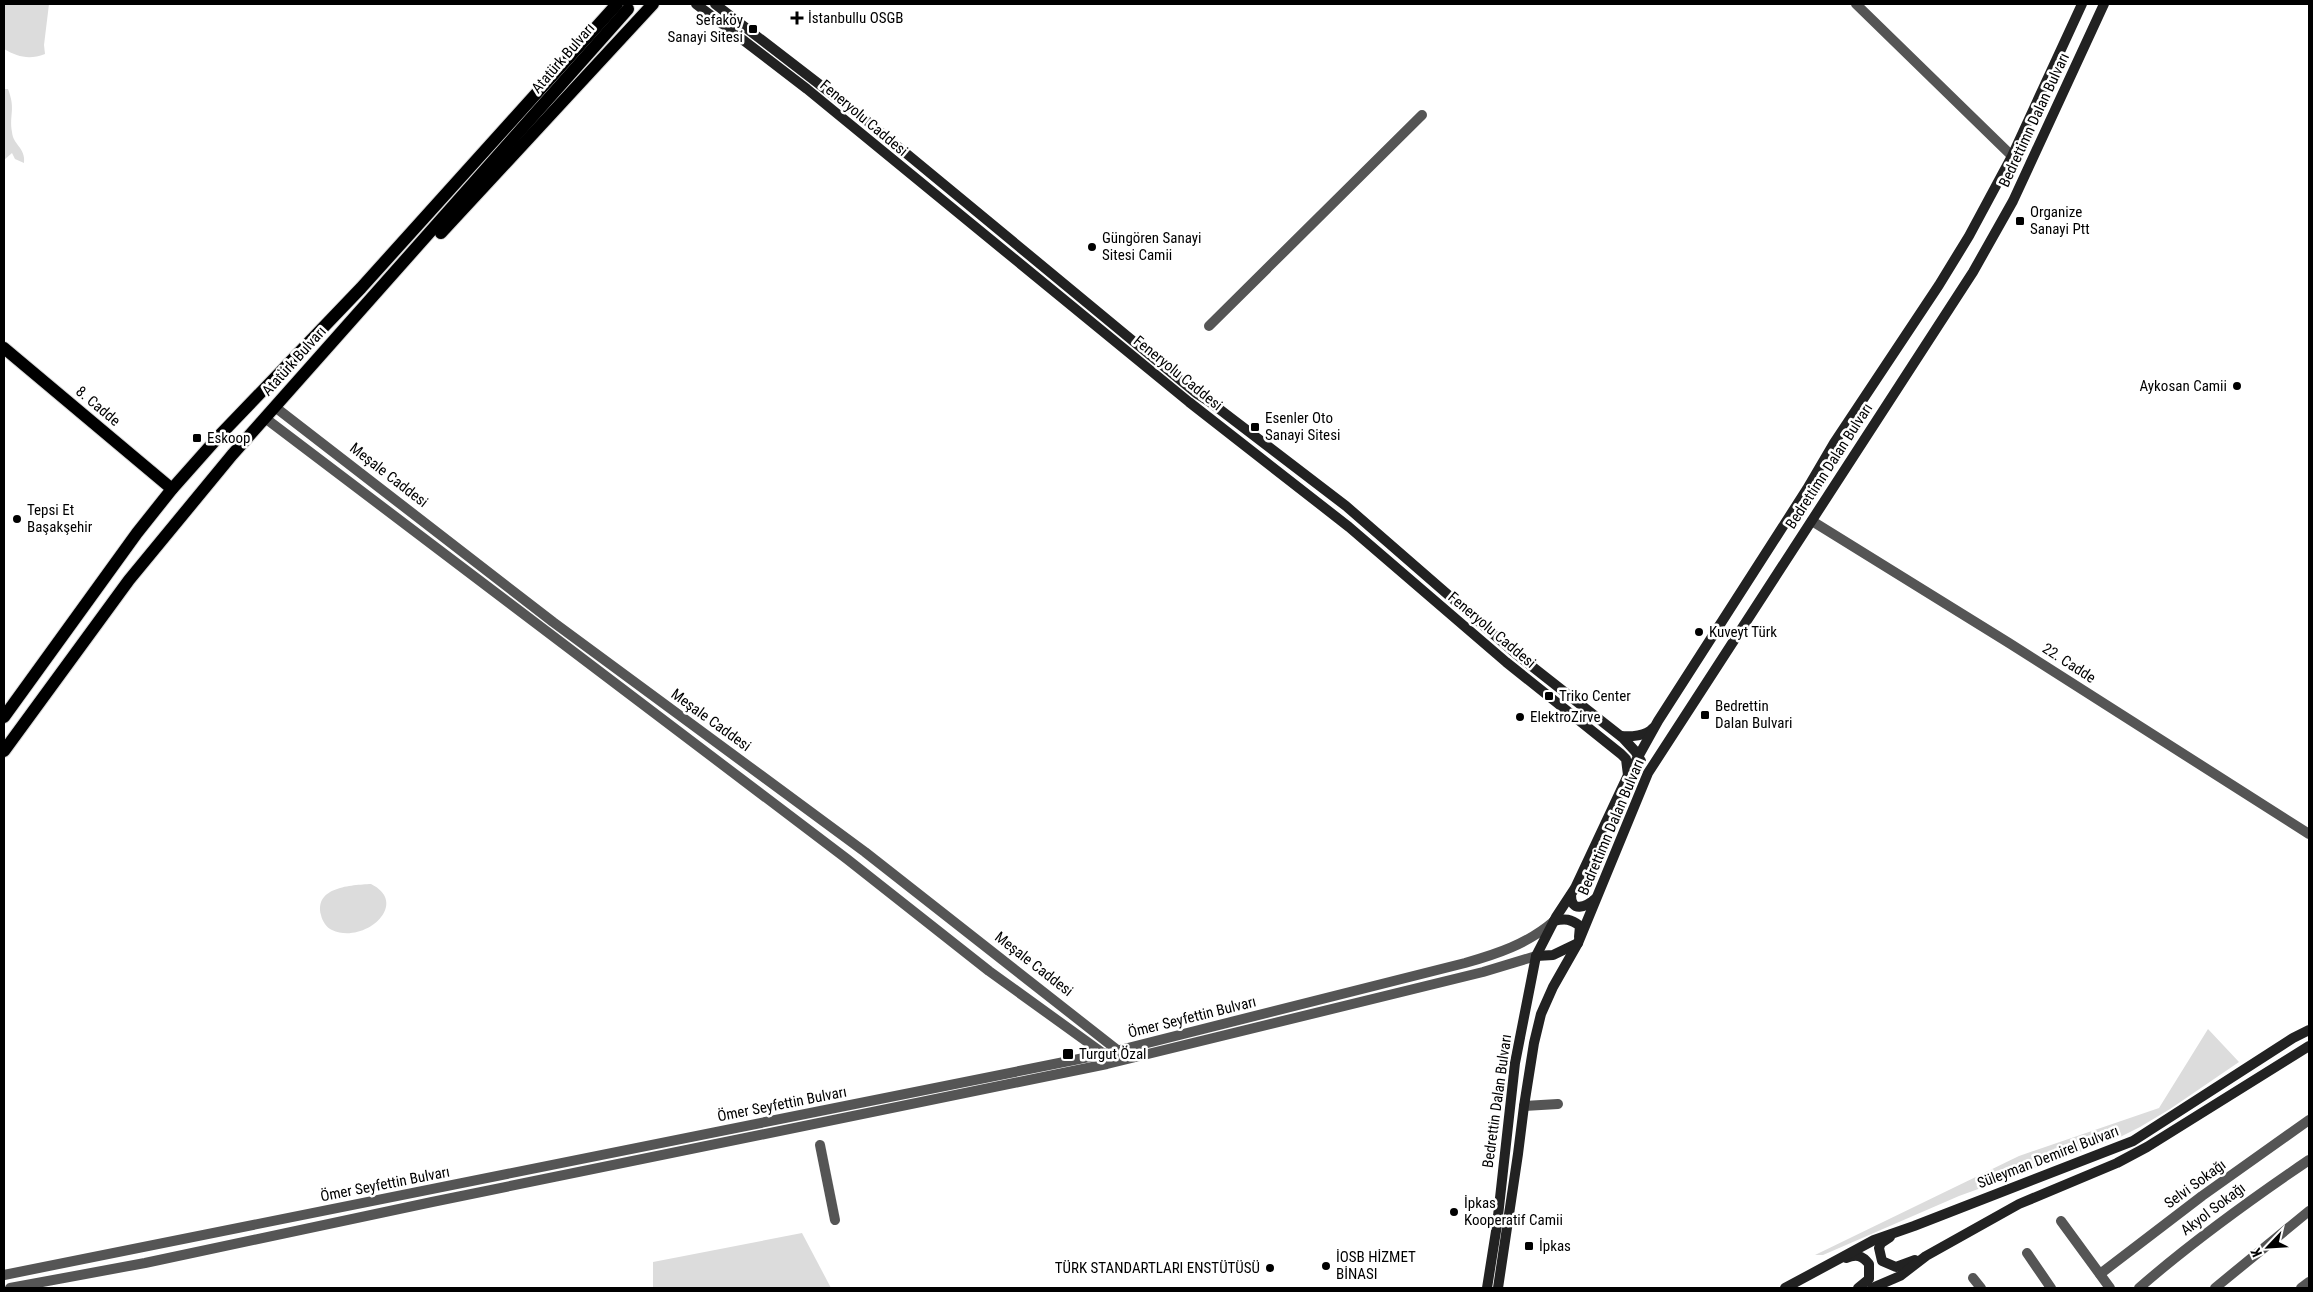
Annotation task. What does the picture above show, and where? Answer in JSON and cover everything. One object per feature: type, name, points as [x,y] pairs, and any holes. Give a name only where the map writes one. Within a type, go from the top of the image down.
[{"type":"main road","points":[[361,288],[394,239],[605,4]]},
{"type":"main road","points":[[399,269],[442,233],[653,4]]},
{"type":"main road","name":"Feneryolu Caddesi","points":[[696,4],[807,90],[1189,402],[1349,527],[1506,662],[1621,754],[1626,759],[1628,775]]},
{"type":"main road","name":"Feneryolu Caddesi","points":[[715,4],[869,119],[1196,393],[1346,506],[1515,652],[1620,736],[1639,758],[1648,773]]},
{"type":"main road","name":"Bedrettimn Dalan Bulvarı","points":[[1554,922],[1571,895],[1628,775],[1658,721],[1807,489],[1834,442],[1939,285],[2012,156],[2082,4]]},
{"type":"main road","name":"Bedrettimn Dalan Bulvarı","points":[[1578,943],[1648,773],[1973,272],[2031,162],[2104,4]]},
{"type":"main road","name":"Atatürk Bulvarı","points":[[4,717],[172,489],[622,6]]},
{"type":"main road","name":"Atatürk Bulvarı","points":[[4,751],[129,580],[179,518],[275,406],[399,269],[622,6]]},
{"type":"main road","name":"8. Cadde","points":[[4,348],[172,489]]},
{"type":"main road","points":[[262,392],[266,418]]},
{"type":"main road","points":[[1620,736],[1630,737],[1650,732],[1658,721]]},
{"type":"main road","points":[[1571,895],[1572,903],[1579,908],[1589,905],[1596,898]]},
{"type":"main road","points":[[1536,956],[1553,955],[1578,943],[1580,926],[1573,920],[1562,918],[1554,922]]},
{"type":"main road","name":"Bedrettin Dalan Bulvarı","points":[[1487,1288],[1497,1225],[1515,1063],[1536,956],[1554,922]]},
{"type":"main road","name":"Bedrettin Dalan Bulvarı","points":[[1498,1288],[1534,1043],[1541,1014],[1552,987],[1578,943]]},
{"type":"main road","name":"Süleyman Demirel Bulvarı","points":[[1786,1288],[1874,1240],[2133,1141],[2170,1119],[2266,1055],[2309,1030]]},
{"type":"main road","name":"Süleyman Demirel Bulvarı","points":[[1872,1288],[1900,1276],[1926,1256],[2019,1204],[2139,1152],[2309,1046]]},
{"type":"main road","points":[[1914,1226],[1881,1243],[1879,1254],[1882,1261],[1896,1267],[1926,1256]]},
{"type":"main road","points":[[1829,1266],[1856,1255],[1865,1259],[1869,1264],[1869,1279],[1858,1288]]},
{"type":"street","points":[[1856,4],[2012,156]]},
{"type":"street","points":[[1209,326],[1422,115]]},
{"type":"street","name":"Meşale Caddesi","points":[[275,406],[553,622],[861,849],[1120,1050]]},
{"type":"street","name":"Meşale Caddesi","points":[[266,418],[545,632],[847,859],[989,971],[1106,1059]]},
{"type":"street","name":"22. Cadde","points":[[1812,521],[2009,643],[2309,834]]},
{"type":"street","name":"Ömer Seyfettin Bulvarı","points":[[10,1288],[145,1262],[1106,1059],[1120,1050],[1465,963],[1523,942],[1554,922]]},
{"type":"street","name":"Ömer Seyfettin Bulvarı","points":[[4,1275],[1106,1059],[1124,1061],[1473,974],[1536,956]]},
{"type":"street","points":[[1120,1050],[1124,1061]]},
{"type":"street","points":[[1524,1106],[1558,1104]]},
{"type":"street","name":"Selvi Sokağı","points":[[2100,1274],[2202,1196],[2309,1120]]},
{"type":"street","points":[[820,1145],[835,1220]]},
{"type":"street","name":"Akyol Sokağı","points":[[2139,1288],[2183,1250],[2251,1199],[2309,1160]]},
{"type":"street","points":[[2215,1288],[2309,1211]]},
{"type":"street","points":[[2060,1221],[2110,1288]]},
{"type":"street","points":[[143,1248],[145,1262]]},
{"type":"street","points":[[2026,1253],[2051,1288]]},
{"type":"street","points":[[1973,1278],[1981,1288]]},
{"type":"shaded area","points":[[4,4],[49,4],[44,45],[45,54],[24,57],[4,49]]},
{"type":"shaded area","points":[[4,89],[8,89],[10,96],[13,136],[23,154],[24,163],[15,159],[12,153],[4,160]]},
{"type":"shaded area","points":[[371,884],[382,892],[386,902],[385,911],[378,920],[369,927],[357,932],[345,933],[332,930],[327,926],[322,917],[320,906],[323,898],[328,893],[354,885]]},
{"type":"shaded area","points":[[2208,1029],[2239,1062],[2140,1127],[2118,1138],[1959,1196],[1823,1255],[1815,1255],[2019,1156],[2159,1108]]},
{"type":"shaded area","points":[[802,1233],[831,1288],[653,1288],[653,1262]]},
{"type":"place","name":"İstanbullu OSGB","points":[[797,18]]},
{"type":"place","name":"Sefaköy Sanayi Sitesi","points":[[753,29]]},
{"type":"place","name":"Organize Sanayi Ptt","points":[[2020,221]]},
{"type":"place","name":"Güngören Sanayi Sitesi Camii","points":[[1092,247]]},
{"type":"place","name":"Aykosan Camii","points":[[2237,386]]},
{"type":"place","name":"Esenler Oto Sanayi Sitesi","points":[[1255,427]]},
{"type":"place","name":"Eskoop","points":[[197,438]]},
{"type":"place","name":"Tepsi Et Başakşehir","points":[[17,519]]},
{"type":"place","name":"Kuveyt Türk","points":[[1699,632]]},
{"type":"place","name":"Triko Center","points":[[1549,696]]},
{"type":"place","name":"Bedrettin Dalan Bulvari","points":[[1705,715]]},
{"type":"place","name":"ElektroZirve","points":[[1520,717]]},
{"type":"place","name":"Turgut Özal","points":[[1068,1054]]},
{"type":"place","name":"İpkas Kooperatif Camii","points":[[1454,1212]]},
{"type":"place","name":"İpkas","points":[[1529,1246]]},
{"type":"place","name":"İOSB HİZMET BİNASI","points":[[1326,1266]]},
{"type":"place","name":"TÜRK STANDARTLARI ENSTÜTÜSÜ","points":[[1270,1268]]}]
